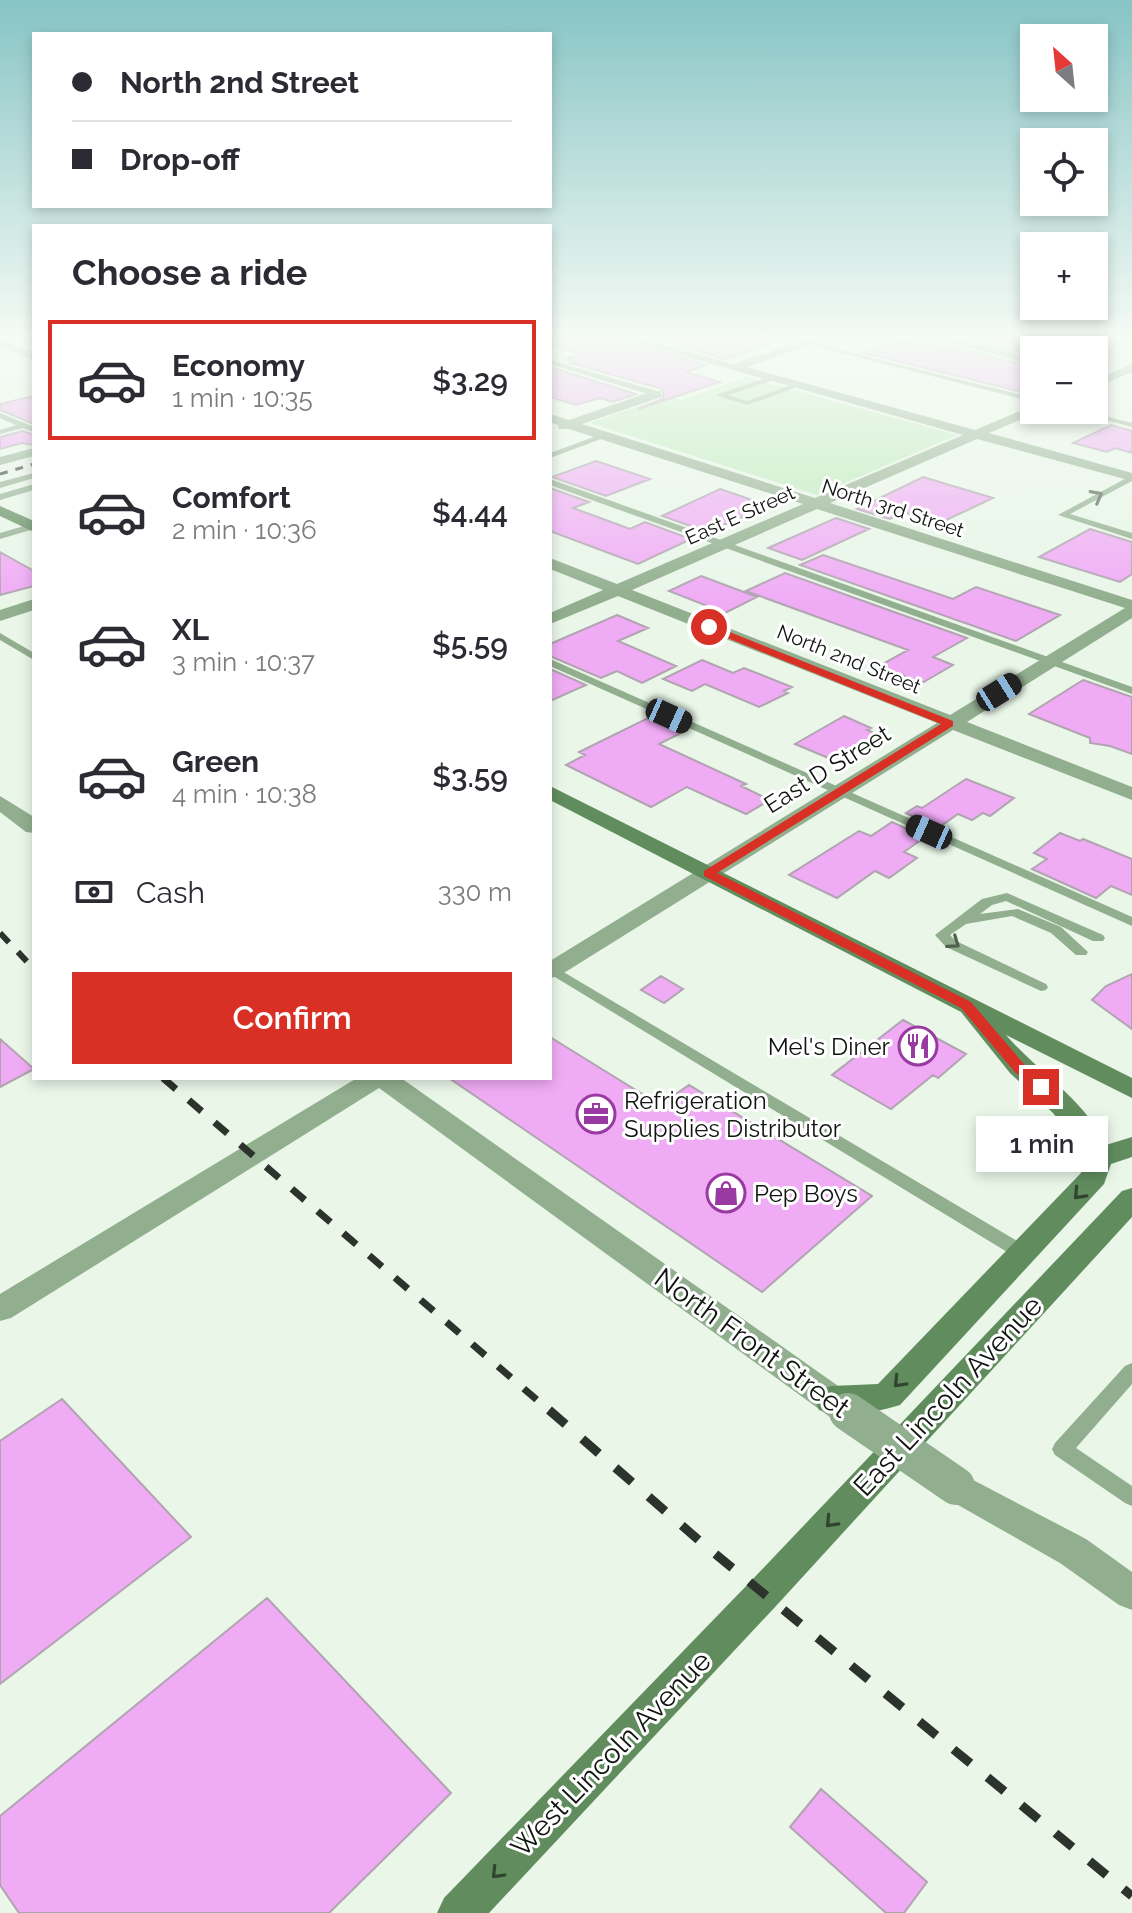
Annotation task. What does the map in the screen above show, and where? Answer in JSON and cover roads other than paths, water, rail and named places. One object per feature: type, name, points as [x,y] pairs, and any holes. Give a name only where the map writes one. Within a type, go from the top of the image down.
[{"type":"main road","points":[[0,510],[32,526]]},
{"type":"main road","points":[[552,793],[1132,1089]]},
{"type":"main road","points":[[840,1406],[888,1395],[1094,1177],[1098,1158],[1089,1138],[1063,1107],[1019,1067],[966,1005]]},
{"type":"main road","points":[[1098,1158],[1132,1147]]},
{"type":"main road","name":"East Lincoln Avenue","points":[[763,1594],[1132,1198]]},
{"type":"main road","name":"West Lincoln Avenue","points":[[459,1913],[763,1594]]},
{"type":"street","points":[[552,429],[567,424]]},
{"type":"street","name":"North 3rd Street","points":[[569,424],[1132,608]]},
{"type":"street","points":[[942,424],[1132,477]]},
{"type":"street","name":"East E Street","points":[[552,618],[999,424]]},
{"type":"street","points":[[0,461],[32,453]]},
{"type":"street","name":"North 2nd Street","points":[[552,564],[1132,794]]},
{"type":"street","points":[[0,616],[32,605]]},
{"type":"street","name":"East D Street","points":[[552,969],[1132,608]]},
{"type":"street","points":[[0,802],[32,826]]},
{"type":"street","points":[[0,1309],[377,1080]]},
{"type":"street","name":"North Front Street","points":[[383,1080],[956,1486],[1073,1551],[1132,1593]]},
{"type":"lane","points":[[0,432],[25,425],[32,429]]},
{"type":"lane","points":[[552,455],[605,436]]},
{"type":"lane","points":[[0,485],[32,476]]},
{"type":"lane","points":[[1132,477],[1062,515],[1132,536]]},
{"type":"lane","points":[[552,483],[1132,691]]},
{"type":"lane","points":[[0,497],[32,488]]},
{"type":"lane","points":[[0,536],[32,527]]},
{"type":"lane","points":[[0,636],[32,656]]},
{"type":"lane","points":[[552,663],[1132,922]]},
{"type":"lane","points":[[1041,987],[951,944],[942,935],[987,902],[1007,897],[1098,938]]},
{"type":"lane","points":[[961,921],[1013,912],[1056,930],[1081,952]]},
{"type":"lane","points":[[552,971],[1023,1253]]},
{"type":"lane","points":[[1132,1371],[1062,1449],[1132,1497]]},
{"type":"railway","points":[[0,474],[32,465]]},
{"type":"railway","points":[[0,933],[32,967]]},
{"type":"railway","points":[[165,1080],[551,1412]]},
{"type":"railway","points":[[549,1410],[702,1543],[1132,1896]]},
{"type":"place","name":"Mel's Diner","points":[[918,1046]]},
{"type":"place","name":"Refrigeration Supplies Distributor","points":[[596,1114]]},
{"type":"place","name":"Pep Boys","points":[[726,1193]]}]
